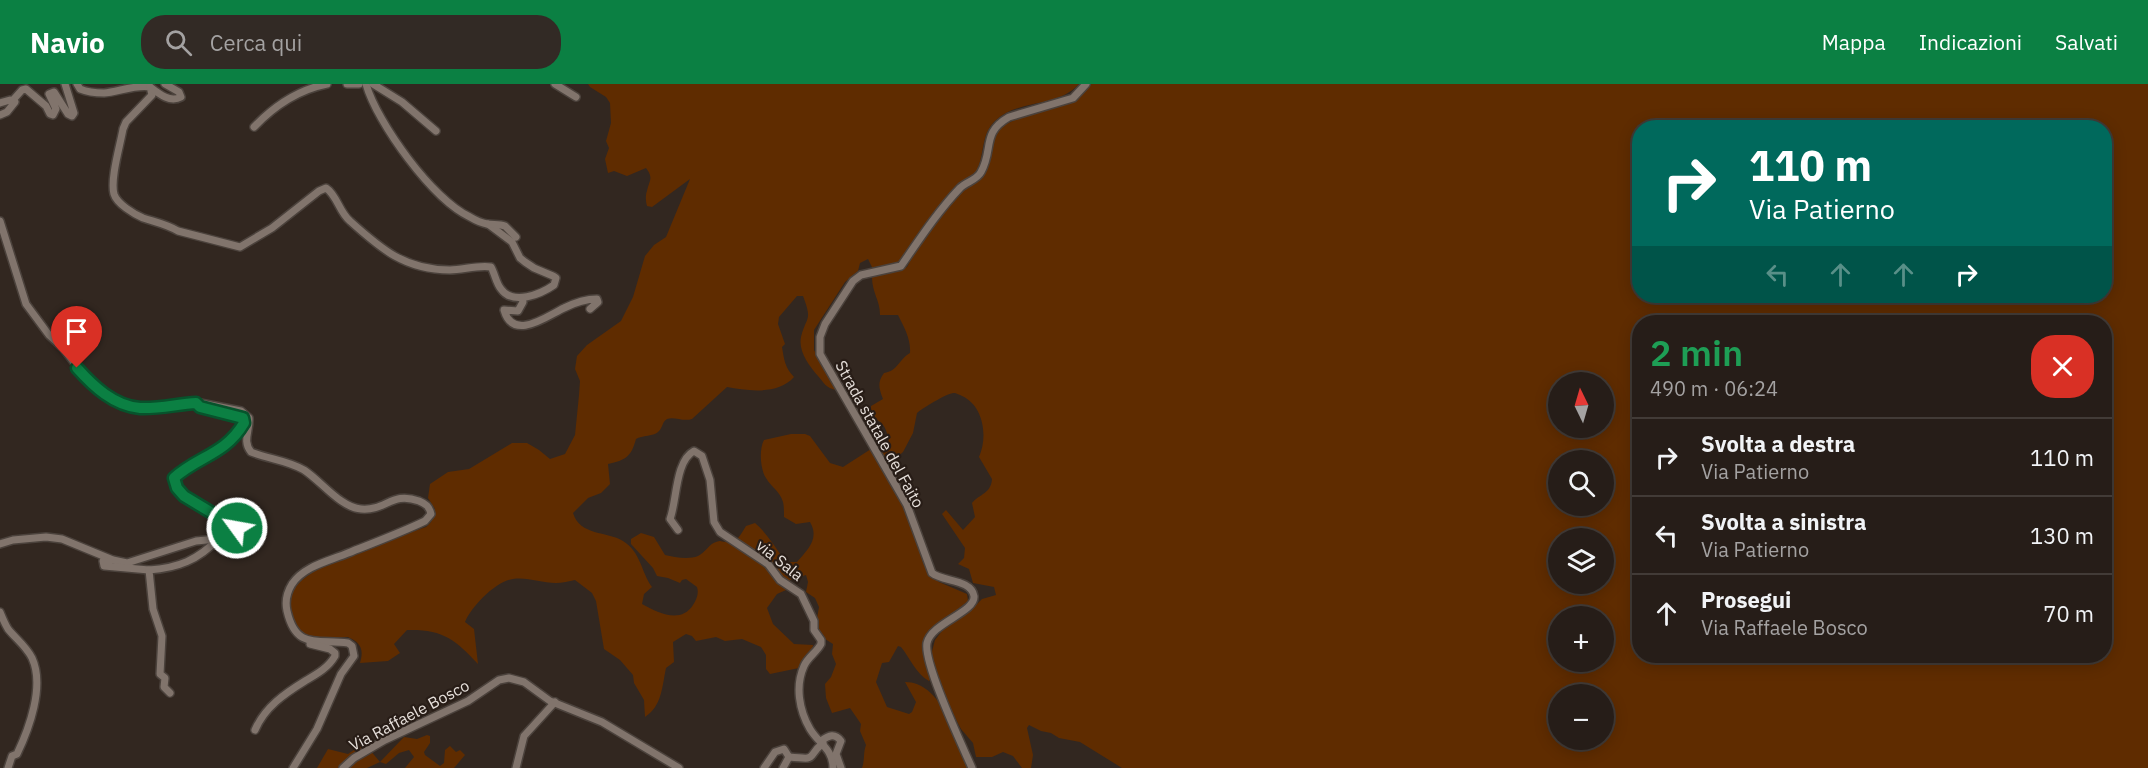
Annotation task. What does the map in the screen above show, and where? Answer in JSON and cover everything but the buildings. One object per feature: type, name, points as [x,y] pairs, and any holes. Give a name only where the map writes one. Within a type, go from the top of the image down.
[{"type":"street","points":[[0,103],[13,100],[22,90],[26,89],[53,115],[56,110],[50,94],[54,92],[72,116],[74,113],[65,84]]},
{"type":"street","points":[[77,84],[80,89],[98,93],[147,84],[159,95],[169,99],[174,100],[181,97],[179,92],[165,84]]},
{"type":"street","points":[[254,127],[275,106],[299,93],[327,84]]},
{"type":"street","points":[[346,84],[359,84]]},
{"type":"street","points":[[366,84],[382,119],[422,176],[448,203],[469,217],[488,224],[506,226],[516,237]]},
{"type":"street","points":[[373,84],[402,102],[436,132]]},
{"type":"street","points":[[555,84],[576,97]]},
{"type":"street","name":"Strada statale del Faito","points":[[972,768],[930,665],[927,644],[929,637],[941,624],[969,608],[974,596],[970,588],[937,577],[928,566],[907,505],[820,354],[820,337],[853,281],[861,275],[901,266],[962,186],[980,174],[986,159],[991,133],[1000,122],[1009,117],[1073,98],[1086,84]]},
{"type":"street","points":[[150,87],[152,95],[126,122],[123,129],[114,181],[115,197],[136,215],[196,237],[240,247],[272,228],[326,188],[332,193],[347,219],[389,255],[432,269],[491,267],[505,294],[522,298],[547,290],[554,285],[556,278],[534,268],[520,256],[512,242],[488,224]]},
{"type":"street","points":[[0,115],[7,112],[15,102],[13,100]]},
{"type":"street","points":[[0,221],[26,304],[49,335],[93,384],[110,397],[141,408],[196,403],[241,411],[247,414],[249,422],[245,441],[246,447],[251,452],[292,463],[316,478],[344,503],[361,509],[377,508],[402,497],[426,504],[430,508],[431,514],[428,519],[321,562],[292,584],[285,603],[300,641],[330,649],[335,656],[323,670],[269,706],[255,730]]},
{"type":"street","points":[[522,298],[523,302],[518,311],[504,310],[513,324],[518,326],[540,322],[565,308],[586,300],[597,299],[598,302],[590,309]]},
{"type":"street","points":[[0,544],[13,540],[46,537],[62,539],[97,555],[128,563],[196,541],[237,537],[239,530],[184,496],[177,488],[174,478],[226,446],[237,435],[244,423],[243,418],[239,416],[200,407],[196,403]]},
{"type":"street","name":"via Sala","points":[[678,530],[670,519],[675,506],[675,494],[683,463],[694,451],[702,456],[710,480],[714,522],[720,532],[768,564],[780,579],[801,594],[814,621],[814,630],[821,644],[804,665],[798,689],[810,729],[822,742]]},
{"type":"street","points":[[120,562],[117,564],[105,561],[102,564],[120,569],[170,569],[206,553],[218,539]]},
{"type":"street","points":[[149,570],[153,609],[162,636],[160,674],[165,678],[164,687],[170,693]]},
{"type":"street","points":[[0,612],[7,627],[23,644],[35,669],[33,711],[28,731],[17,754],[12,756],[8,768]]},
{"type":"street","points":[[293,768],[317,729],[341,674],[354,656],[352,646],[348,643],[307,640],[299,636]]},
{"type":"street","name":"Via Raffaele Bosco","points":[[343,768],[354,758],[385,740],[468,701],[499,680],[509,678],[519,679],[555,702],[602,722],[679,768]]},
{"type":"street","points":[[516,768],[524,736],[555,702]]},
{"type":"street","points":[[789,757],[811,758],[822,742],[832,735],[837,736],[841,741],[836,754],[841,768]]},
{"type":"street","points":[[822,742],[829,749],[833,768]]},
{"type":"street","points":[[764,768],[779,749],[784,749],[789,757]]},
{"type":"street","points":[[783,768],[789,757]]},
{"type":"shaded area","points":[[588,84],[1079,84],[1060,97],[1016,109],[996,120],[987,132],[976,172],[944,200],[899,263],[873,269],[868,259],[860,263],[858,271],[845,282],[814,330],[814,350],[836,390],[824,383],[805,358],[800,342],[808,315],[803,296],[797,296],[779,317],[778,324],[785,344],[782,347],[785,363],[794,377],[780,387],[771,389],[744,390],[727,387],[692,419],[667,419],[657,433],[636,439],[627,457],[608,464],[610,484],[601,493],[588,498],[573,513],[582,526],[617,538],[634,551],[652,587],[644,594],[642,604],[669,615],[682,614],[688,611],[697,598],[697,587],[686,579],[680,583],[657,576],[653,568],[631,544],[631,539],[641,533],[654,537],[665,555],[690,558],[700,555],[716,542],[733,541],[738,538],[746,526],[755,523],[786,562],[797,562],[811,544],[813,528],[810,522],[796,524],[784,517],[782,498],[762,470],[761,454],[764,440],[791,434],[805,434],[810,436],[830,463],[843,467],[871,449],[908,513],[923,563],[928,572],[939,582],[967,594],[968,601],[937,625],[926,640],[926,662],[931,679],[929,681],[920,674],[898,646],[889,662],[882,663],[876,682],[887,707],[909,714],[916,702],[905,682],[929,691],[946,714],[969,768],[862,768],[866,745],[860,731],[861,724],[850,708],[832,713],[826,698],[825,684],[831,677],[836,664],[832,654],[833,644],[822,637],[816,624],[819,607],[815,598],[806,592],[808,582],[806,575],[790,580],[786,590],[777,594],[767,608],[773,624],[794,644],[813,645],[812,651],[799,668],[770,674],[766,669],[766,655],[761,647],[742,639],[725,641],[716,637],[696,641],[692,636],[686,634],[673,642],[674,662],[666,668],[658,702],[651,713],[645,717],[644,700],[634,683],[633,675],[620,660],[604,649],[596,601],[592,593],[575,580],[556,583],[513,579],[499,584],[485,596],[465,622],[474,629],[478,664],[447,637],[419,630],[407,630],[394,644],[400,653],[388,661],[360,663],[362,654],[359,644],[352,639],[348,637],[311,637],[299,630],[295,624],[289,601],[297,585],[329,563],[372,545],[426,527],[431,522],[435,509],[428,498],[430,484],[448,472],[469,469],[512,443],[527,443],[550,459],[565,454],[575,435],[580,381],[575,369],[577,356],[587,345],[621,321],[633,297],[645,256],[654,245],[666,237],[690,179],[652,207],[647,206],[646,203],[650,177],[646,168],[627,176],[614,171],[608,173],[605,159],[609,148],[606,141],[611,123],[610,103],[606,97]]},
{"type":"shaded area","points":[[1091,84],[2148,84],[2148,768],[1122,768],[1080,742],[1059,738],[1029,725],[1027,728],[1033,755],[1031,768],[1022,768],[1013,756],[1003,752],[992,757],[976,757],[973,743],[961,729],[948,704],[931,655],[935,640],[945,627],[970,611],[982,599],[996,595],[994,587],[973,583],[969,569],[958,564],[964,558],[965,548],[942,514],[946,510],[963,530],[975,517],[972,503],[987,491],[991,484],[992,479],[979,457],[983,440],[982,423],[975,407],[969,401],[951,393],[917,413],[913,433],[903,452],[888,465],[879,450],[889,440],[883,425],[871,413],[871,406],[883,399],[879,386],[884,373],[889,372],[910,353],[910,348],[907,333],[898,315],[880,315],[872,277],[907,267],[913,255],[956,196],[981,176],[997,132],[1004,125],[1021,117],[1072,101],[1080,97]]},
{"type":"shaded area","points":[[427,735],[430,736],[430,743],[424,752],[425,755],[440,766],[444,763],[445,750],[450,746],[456,752],[460,750],[465,755],[454,768],[405,768],[414,757],[409,750],[399,753],[386,764],[380,762],[404,737],[417,739]]},
{"type":"shaded area","points":[[364,743],[380,762],[367,768],[317,768],[328,749],[348,754]]},
{"type":"route","points":[[77,368],[99,390],[123,404],[141,408],[196,403],[200,407],[243,418],[244,423],[237,435],[226,446],[174,478],[177,488],[184,496],[237,528]]}]
